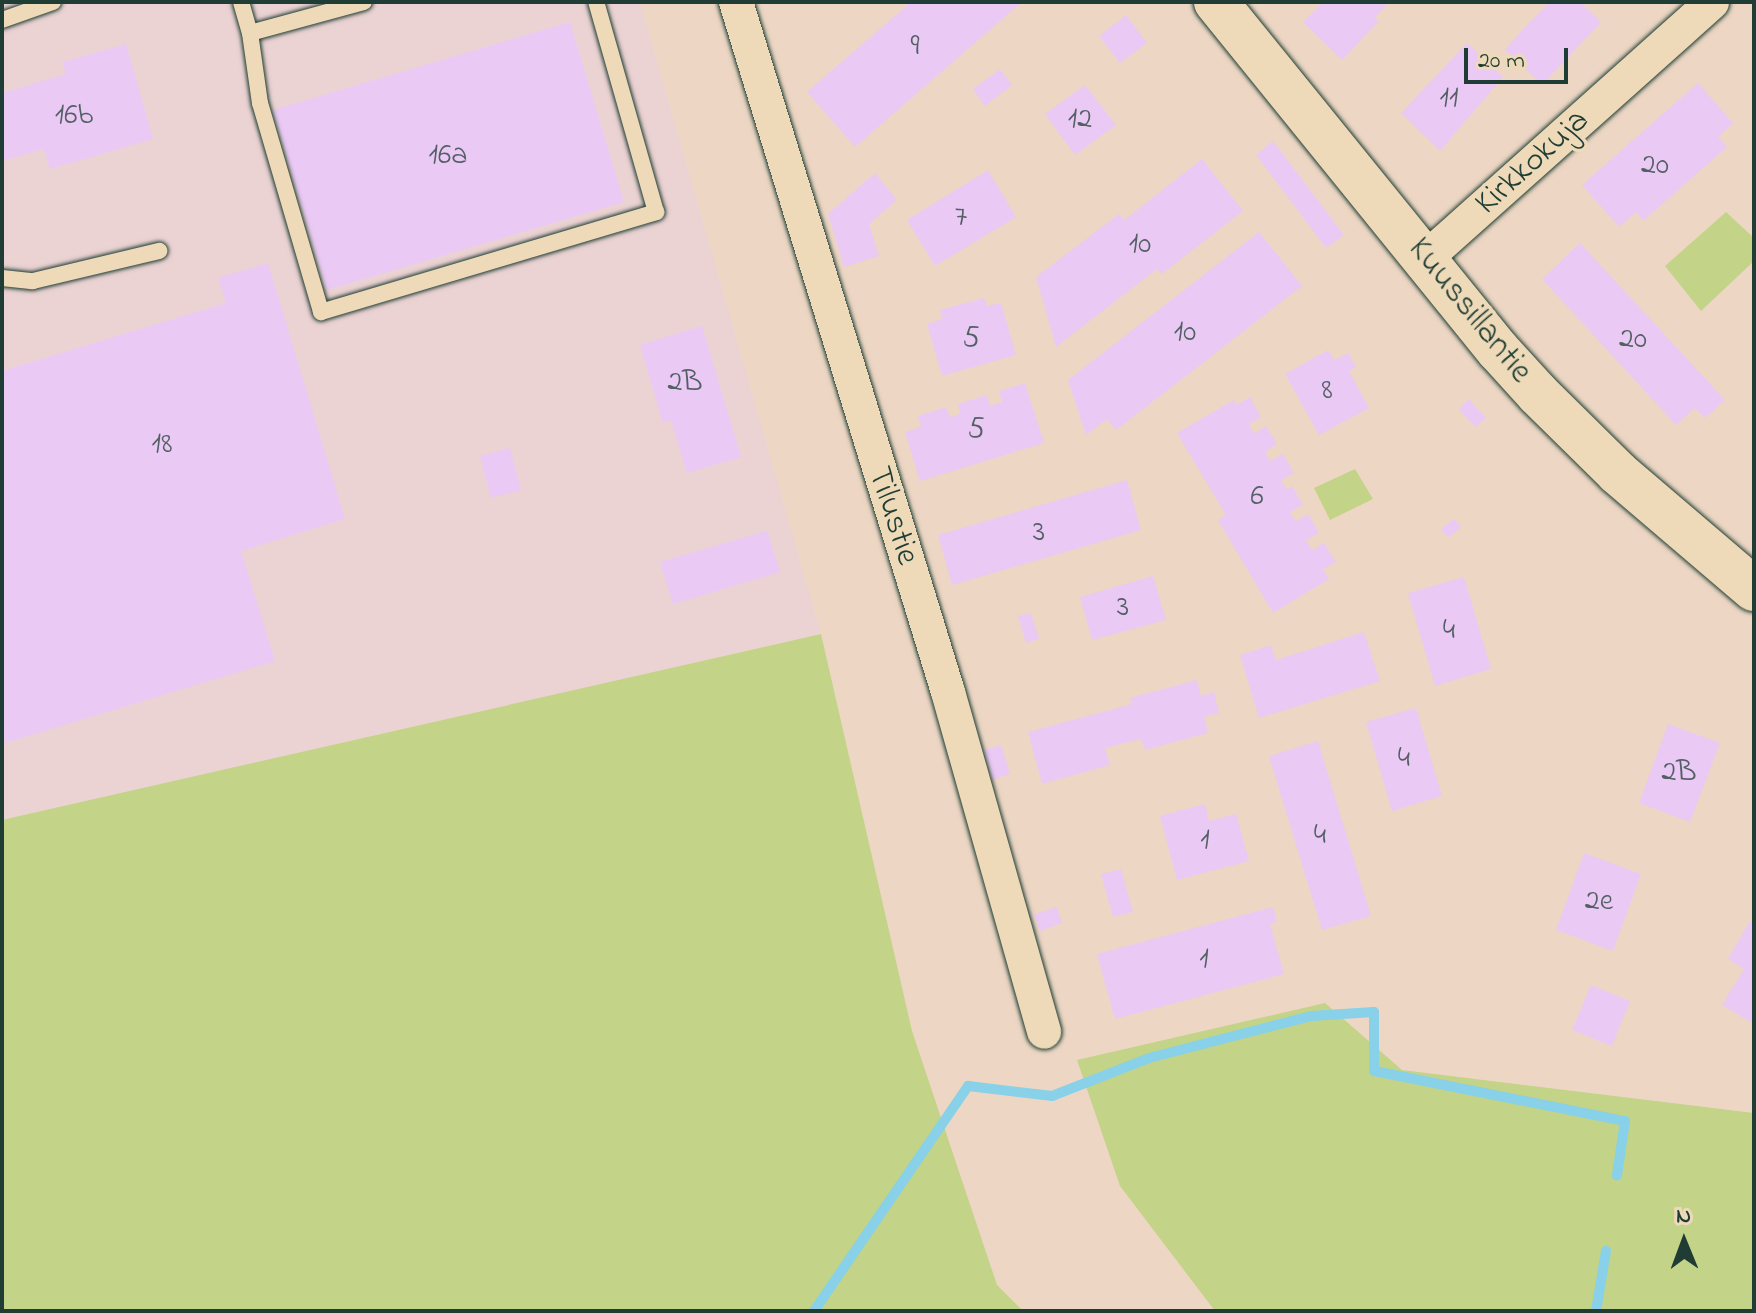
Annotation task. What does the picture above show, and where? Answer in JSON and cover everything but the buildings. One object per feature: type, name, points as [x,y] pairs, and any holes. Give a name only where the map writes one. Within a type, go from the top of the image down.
[{"type":"main road","name":"Kuussillantie","points":[[1216,2],[1498,350],[1554,412],[1618,473],[1754,589]]},
{"type":"street","name":"Tilustie","points":[[736,2],[948,692],[1044,1032]]},
{"type":"street","name":"Kirkkokuja","points":[[1425,259],[1712,2]]},
{"type":"lane","points":[[2,20],[53,2]]},
{"type":"lane","points":[[241,2],[250,33],[260,103],[321,312],[656,212],[596,2]]},
{"type":"lane","points":[[250,33],[364,2]]},
{"type":"lane","points":[[2,278],[33,281],[159,251]]},
{"type":"shaded area","points":[[2,2],[640,2],[821,634],[2,820]]},
{"type":"green space","points":[[1726,212],[1754,238],[1754,261],[1701,311],[1665,266]]},
{"type":"green space","points":[[1355,469],[1373,499],[1330,520],[1314,488]]},
{"type":"green space","points":[[821,634],[912,1031],[997,1285],[1023,1311],[2,1311],[2,820]]},
{"type":"green space","points":[[1325,1003],[1402,1070],[1754,1113],[1754,1311],[1215,1311],[1120,1186],[1077,1060]]},
{"type":"waterway","points":[[814,1311],[968,1086],[1052,1096],[1149,1058],[1311,1016],[1374,1012],[1374,1071],[1625,1121],[1617,1175]]},
{"type":"waterway","points":[[1596,1311],[1606,1251]]}]
